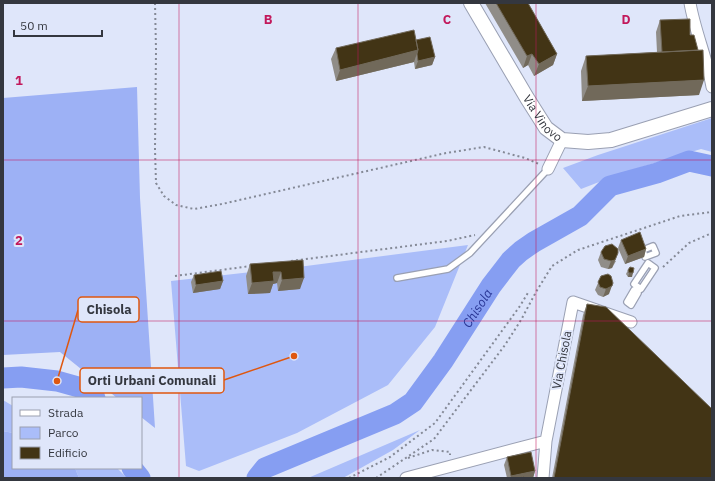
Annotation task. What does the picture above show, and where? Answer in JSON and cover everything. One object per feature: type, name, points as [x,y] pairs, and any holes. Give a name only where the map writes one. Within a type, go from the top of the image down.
[{"type":"street","name":"Via Vinovo","points":[[471,3],[546,128],[562,140],[588,142],[610,140],[712,109]]},
{"type":"street","points":[[690,3],[693,21],[708,66],[712,87]]},
{"type":"street","points":[[548,169],[562,140]]},
{"type":"street","name":"Via Chisola","points":[[543,478],[546,441],[573,302],[631,322]]},
{"type":"street","points":[[406,478],[546,441]]},
{"type":"lane","points":[[397,278],[448,269],[470,253],[548,169]]},
{"type":"path","points":[[155,3],[156,183],[164,196],[176,205],[194,209],[222,204],[446,154],[484,147],[525,158],[548,169]]},
{"type":"path","points":[[376,478],[434,439],[506,345],[522,320],[536,292],[552,266],[578,250],[680,216],[712,212]]},
{"type":"path","points":[[663,268],[689,243],[712,233]]},
{"type":"path","points":[[286,262],[447,241],[476,235]]},
{"type":"path","points":[[175,276],[255,266]]},
{"type":"path","points":[[349,478],[390,457],[435,423],[520,306],[529,291]]},
{"type":"path","points":[[405,459],[432,450],[450,452],[454,465]]},
{"type":"green space","points":[[712,118],[712,152],[701,149],[625,172],[581,189],[563,168],[598,155]]},
{"type":"green space","points":[[468,245],[435,327],[388,385],[297,433],[199,471],[186,466],[171,281],[306,266]]},
{"type":"green space","points":[[3,400],[12,405],[12,433],[3,431]]},
{"type":"green space","points":[[420,430],[393,450],[343,478],[308,478]]},
{"type":"green space","points":[[75,469],[118,469],[127,478],[79,478]]},
{"type":"shaded area","points":[[137,87],[140,198],[155,428],[142,418],[142,397],[116,397],[60,352],[3,355],[3,98]]},
{"type":"shaded area","points":[[3,431],[12,433],[12,469],[75,469],[79,478],[3,478]]},
{"type":"building","points":[[496,3],[528,3],[557,54],[539,64],[532,54],[527,56]]},
{"type":"building","points":[[690,19],[690,35],[694,35],[698,50],[662,52],[660,20]]},
{"type":"building","points":[[414,30],[418,50],[340,70],[336,48]]},
{"type":"building","points":[[430,37],[435,57],[418,61],[416,40]]},
{"type":"building","points":[[703,50],[704,80],[588,86],[586,56]]},
{"type":"building","points":[[640,232],[646,249],[628,256],[621,240]]},
{"type":"building","points":[[612,244],[618,249],[618,253],[615,260],[611,261],[604,259],[601,252],[605,246]]},
{"type":"building","points":[[303,260],[304,278],[282,280],[281,272],[273,272],[274,281],[252,283],[250,264]]},
{"type":"building","points":[[630,267],[634,268],[633,273],[629,273],[628,270]]},
{"type":"building","points":[[221,271],[223,281],[196,285],[194,275]]},
{"type":"building","points":[[608,274],[611,276],[613,283],[612,286],[606,289],[600,287],[598,282],[601,276]]},
{"type":"building","points":[[587,304],[606,307],[712,409],[712,478],[554,478]]},
{"type":"building","points":[[531,452],[535,471],[511,476],[507,457]]},
{"type":"waterway","name":"Chisola","points":[[257,478],[265,468],[395,414],[413,402],[443,361],[491,286],[511,260],[534,242],[580,216],[610,186],[657,173],[689,161],[712,166]]},
{"type":"waterway","name":"Chisola","points":[[3,378],[21,377],[57,381],[82,388],[94,397]]},
{"type":"waterway","name":"Chisola","points":[[133,469],[140,478]]},
{"type":"place","name":"Orti Urbani Comunali","points":[[294,356]]},
{"type":"place","name":"Chisola","points":[[57,381]]}]
